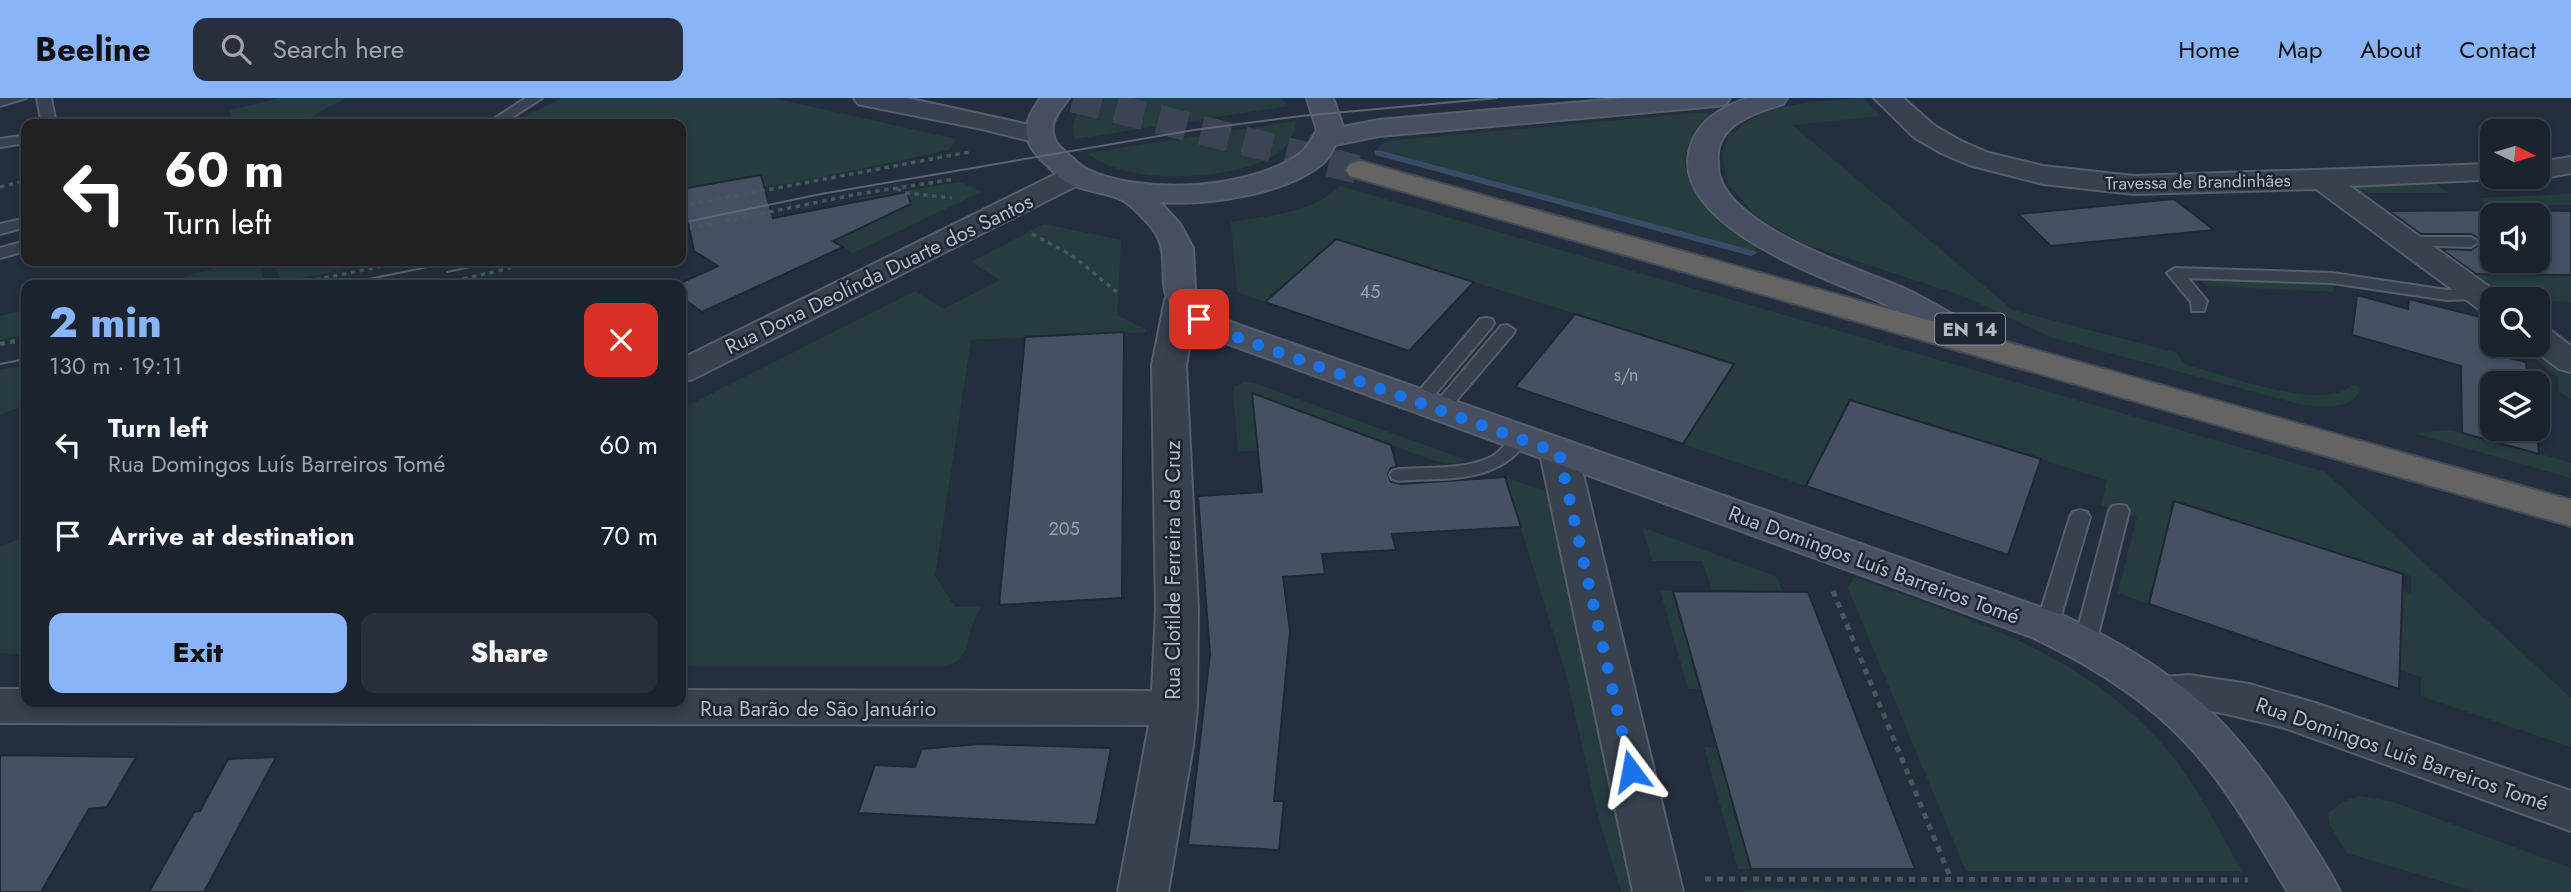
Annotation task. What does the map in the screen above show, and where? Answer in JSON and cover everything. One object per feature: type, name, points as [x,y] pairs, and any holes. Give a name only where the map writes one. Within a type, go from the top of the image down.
[{"type":"highway","name":"EN 14","points":[[2571,498],[1942,322],[1364,165],[2571,513]]},
{"type":"main road","points":[[1056,98],[1038,124],[1038,135],[1055,162],[1096,183],[1131,192],[1175,195],[1237,189],[1285,175],[1313,158],[1329,138],[1331,125],[1329,113],[1320,98]]},
{"type":"main road","points":[[1329,138],[1390,127],[1717,98]]},
{"type":"main road","points":[[1774,98],[1728,116],[1705,139],[1701,165],[1714,196],[1749,228],[1803,260],[1887,293],[1942,322]]},
{"type":"main road","points":[[1178,248],[1197,219],[1237,189]]},
{"type":"main road","points":[[1131,192],[1169,229],[1178,248]]},
{"type":"main road","name":"Rua Clotilde Ferreira da Cruz","points":[[1178,248],[1181,300]]},
{"type":"main road","name":"Rua Domingos Luís Barreiros Tomé","points":[[1181,300],[1190,312],[1219,330],[2047,626],[2085,643],[2135,672],[2164,694]]},
{"type":"main road","points":[[2164,694],[2220,750],[2315,892]]},
{"type":"street","points":[[867,98],[984,121],[1038,135]]},
{"type":"street","name":"Travessa de Brandinhães","points":[[1887,98],[1925,132],[1951,147],[1979,159],[2043,175],[2134,185],[2480,173]]},
{"type":"street","points":[[2550,169],[2571,166]]},
{"type":"street","name":"Rua Dona Deolínda Duarte dos Santos","points":[[686,370],[1076,175]]},
{"type":"street","points":[[2323,180],[2480,295]]},
{"type":"street","name":"Rua Clotilde Ferreira da Cruz","points":[[1143,892],[1170,745],[1174,708],[1177,610],[1168,365],[1181,300]]},
{"type":"street","points":[[2550,346],[2571,362]]},
{"type":"street","points":[[1540,446],[1656,885]]},
{"type":"street","name":"Rua Domingos Luís Barreiros Tomé","points":[[2164,694],[2177,691],[2206,694],[2278,710],[2571,811]]},
{"type":"street","name":"Rua Barão de São Januário","points":[[592,707],[1174,708]]},
{"type":"lane","points":[[0,102],[19,98]]},
{"type":"lane","points":[[44,98],[48,119]]},
{"type":"lane","points":[[501,119],[535,98]]},
{"type":"lane","points":[[0,229],[21,224]]},
{"type":"lane","points":[[0,244],[21,239]]},
{"type":"lane","points":[[2408,242],[2470,242]]},
{"type":"lane","points":[[0,253],[21,247]]},
{"type":"lane","points":[[2198,308],[2199,301],[2175,274],[2332,278],[2480,298]]},
{"type":"lane","points":[[1429,406],[1486,323]]},
{"type":"lane","points":[[1429,406],[1507,330]]},
{"type":"lane","points":[[1399,475],[1480,469],[1540,446]]},
{"type":"lane","points":[[2085,643],[2119,511]]},
{"type":"lane","points":[[2047,626],[2080,517]]},
{"type":"path","points":[[686,205],[972,151]]},
{"type":"path","points":[[686,229],[955,179]]},
{"type":"path","points":[[0,187],[21,182]]},
{"type":"path","points":[[897,189],[907,193],[956,199]]},
{"type":"path","points":[[1029,232],[1073,256],[1118,293]]},
{"type":"path","points":[[314,280],[383,266]]},
{"type":"path","points":[[458,280],[519,266]]},
{"type":"path","points":[[0,344],[21,340]]},
{"type":"path","points":[[1833,591],[1951,879]]},
{"type":"path","points":[[1656,885],[1951,879],[2248,880]]},
{"type":"green space","points":[[280,98],[346,98],[306,119],[232,119],[229,110]]},
{"type":"green space","points":[[562,98],[773,98],[956,139],[949,150],[817,178],[686,201],[686,119],[519,119]]},
{"type":"green space","points":[[1093,98],[1281,98],[1289,106],[1075,139],[1074,121],[1083,106]]},
{"type":"green space","points":[[1863,98],[1881,116],[1792,125],[2013,310],[2177,353],[2184,364],[2271,389],[2319,395],[2339,393],[2353,385],[2361,387],[2357,395],[2344,404],[2335,406],[2299,404],[2050,337],[1966,297],[1802,243],[1756,216],[1728,184],[1722,156],[1730,130],[1733,134],[1745,123],[1776,109],[1811,102]]},
{"type":"green space","points":[[1705,112],[1712,116],[1696,132],[1687,147],[1685,162],[1688,176],[1706,204],[1754,244],[1754,252],[1377,149],[1386,141]]},
{"type":"green space","points":[[1296,121],[1290,140],[1276,154],[1255,165],[1230,171],[1177,176],[1129,172],[1087,153]]},
{"type":"green space","points":[[2429,178],[2448,193],[2361,193],[2349,184]]},
{"type":"green space","points":[[961,182],[981,192],[853,253],[833,241],[867,225],[858,198]]},
{"type":"green space","points":[[1340,186],[2325,472],[2571,698],[2571,747],[2421,696],[2421,677],[2400,670],[2403,591],[2411,593],[2411,576],[2172,500],[2167,526],[2171,528],[2149,604],[2118,593],[2137,517],[2101,505],[2107,480],[1851,400],[1806,486],[1683,444],[1734,363],[1336,239],[1265,302],[1237,292],[1231,222],[1303,208],[1329,195]]},
{"type":"green space","points":[[2571,194],[2571,205],[2485,203],[2479,198]]},
{"type":"green space","points":[[1044,224],[1121,240],[1117,315],[1146,332],[971,340],[935,576],[955,607],[981,606],[960,658],[944,666],[686,666],[686,406],[915,291],[943,309],[1000,280],[971,262]]},
{"type":"green space","points":[[2448,255],[2480,256],[2480,273],[2571,275],[2571,302],[2550,301],[2550,287],[2492,287]]},
{"type":"green space","points":[[222,266],[259,266],[264,280],[173,280]]},
{"type":"green space","points":[[275,266],[359,266],[291,280],[280,280]]},
{"type":"green space","points":[[2205,280],[2334,283],[2333,292],[2208,286],[2202,283]]},
{"type":"green space","points":[[21,310],[21,336],[0,340],[0,316]]},
{"type":"green space","points":[[2550,353],[2571,369],[2571,399],[2558,391],[2558,377],[2532,357],[2550,357]]},
{"type":"green space","points":[[21,366],[21,406],[0,415],[0,370]]},
{"type":"green space","points":[[1244,382],[1254,383],[1466,460],[1454,464],[1435,461],[1252,394],[1258,450],[1238,452],[1233,392],[1235,386]]},
{"type":"green space","points":[[2451,430],[2480,438],[2480,441],[2492,441],[2566,461],[2571,463],[2571,478],[2413,433]]},
{"type":"green space","points":[[1505,477],[1553,494],[1638,892],[1621,892],[1597,812],[1566,674]]},
{"type":"green space","points":[[1642,527],[1777,577],[1782,591],[1712,590],[1702,561],[1652,561]]},
{"type":"green space","points":[[21,538],[21,655],[0,653],[0,547]]},
{"type":"green space","points":[[1854,577],[1941,608],[2025,644],[2065,665],[2102,690],[2138,719],[2170,753],[2199,795],[2242,871],[1966,871],[1848,588]]},
{"type":"green space","points":[[1660,590],[1673,591],[1701,689],[1688,689]]},
{"type":"green space","points":[[1704,747],[1717,748],[1751,869],[1738,869]]},
{"type":"green space","points":[[2360,796],[2393,802],[2571,868],[2571,892],[2477,892],[2347,853],[2330,825],[2328,813],[2342,802]]},
{"type":"green space","points":[[1743,889],[2106,891],[2107,892],[1744,892]]},
{"type":"building","points":[[761,175],[773,218],[907,192],[911,204],[833,241],[843,247],[702,312],[686,301],[686,280],[718,266],[694,251],[686,213],[686,188]]},
{"type":"building","points":[[2174,199],[2214,230],[2051,246],[2018,214]]},
{"type":"building","points":[[2480,210],[2480,240],[2471,234],[2421,234],[2389,211]]},
{"type":"building","points":[[2550,211],[2571,211],[2571,275],[2476,274],[2441,249],[2471,250],[2480,244],[2480,273],[2550,273]]},
{"type":"building","points":[[1336,239],[1474,282],[1409,351],[1265,302]]},
{"type":"building","points":[[2357,295],[2408,309],[2409,299],[2480,317],[2480,357],[2509,357],[2526,362],[2527,371],[2480,371],[2480,438],[2462,433],[2461,366],[2352,335]]},
{"type":"building","points":[[1575,314],[1734,364],[1683,444],[1515,387]]},
{"type":"building","points":[[1124,332],[1122,598],[999,605],[1025,337]]},
{"type":"building","points":[[1252,393],[1391,445],[1397,467],[1391,468],[1388,474],[1391,482],[1401,484],[1505,477],[1521,527],[1392,534],[1396,550],[1322,554],[1325,574],[1283,577],[1290,631],[1274,801],[1284,801],[1279,850],[1188,845],[1210,654],[1198,496],[1262,492]]},
{"type":"building","points":[[1850,400],[2041,459],[2008,555],[1806,486]]},
{"type":"building","points":[[2491,441],[2538,441],[2539,454]]},
{"type":"building","points":[[2174,501],[2403,574],[2399,689],[2149,604]]},
{"type":"building","points":[[1673,591],[1808,592],[1915,869],[1751,869]]},
{"type":"building","points":[[979,744],[1111,748],[1096,825],[858,813],[875,765],[915,767],[922,749]]},
{"type":"building","points":[[0,755],[136,757],[107,807],[89,809],[41,892],[0,892]]},
{"type":"building","points":[[276,757],[204,892],[149,892],[194,812],[200,811],[228,759]]},
{"type":"waterway","points":[[1379,153],[1751,253]]},
{"type":"tunnel","points":[[1073,98],[1360,170]]},
{"type":"tram line","points":[[686,222],[821,194],[1194,130],[1301,116],[1497,98]]},
{"type":"tram line","points":[[364,280],[433,266]]},
{"type":"tram line","points":[[447,272],[476,266]]},
{"type":"tram line","points":[[0,364],[21,360]]},
{"type":"route","points":[[1199,319],[1228,334],[1559,453],[1631,771]]}]
